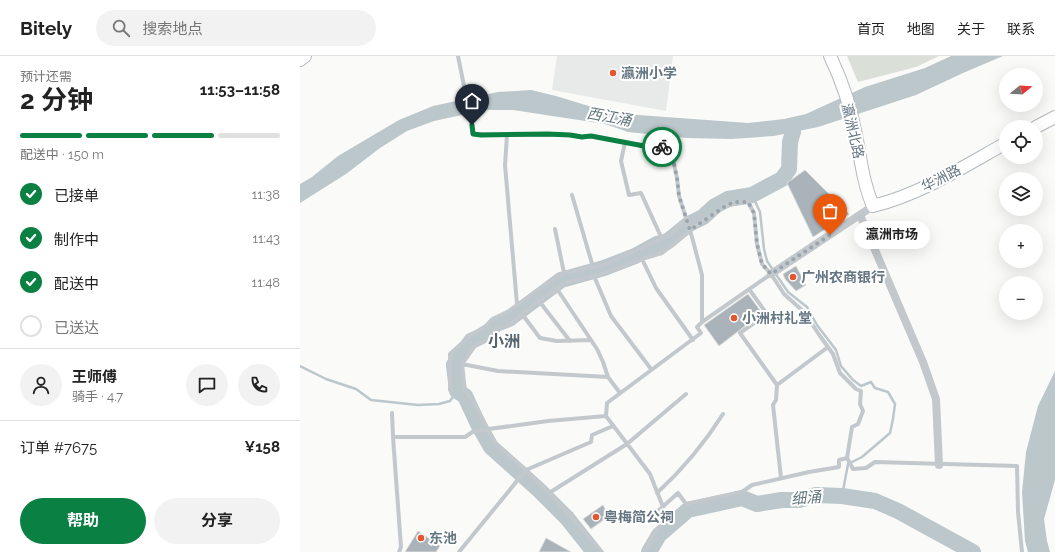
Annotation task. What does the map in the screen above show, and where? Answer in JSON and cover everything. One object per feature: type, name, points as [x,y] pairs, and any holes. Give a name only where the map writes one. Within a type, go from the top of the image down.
[{"type":"main road","points":[[300,60],[305,56]]},
{"type":"main road","name":"瀛洲北路","points":[[830,56],[839,73],[853,122],[864,183],[873,206]]},
{"type":"main road","points":[[1043,123],[1055,117]]},
{"type":"main road","name":"华洲路","points":[[873,206],[898,199],[928,186],[999,147]]},
{"type":"street","points":[[771,274],[873,206]]},
{"type":"street","points":[[860,215],[923,362],[936,399],[939,465]]},
{"type":"lane","points":[[458,56],[473,134],[507,136],[591,136],[644,146],[661,147],[670,145],[679,196],[687,219],[702,275],[702,322]]},
{"type":"lane","points":[[507,136],[505,164],[517,304]]},
{"type":"lane","points":[[625,142],[621,161],[629,195],[641,193],[662,239]]},
{"type":"lane","points":[[572,195],[593,267]]},
{"type":"lane","points":[[602,552],[576,521],[549,493],[526,470],[495,443],[473,401],[465,391],[462,364],[473,347],[489,339],[496,328],[509,325],[539,301],[565,284],[602,274],[642,258],[662,253],[690,230],[724,207],[734,202],[748,202],[754,213],[757,244],[762,264],[771,274],[784,294],[804,312],[833,354],[840,373],[856,389],[861,391],[860,404],[863,410],[858,424],[852,427],[847,458],[853,469],[866,468],[875,462],[1016,466],[1018,512],[1022,552]]},
{"type":"lane","points":[[450,390],[450,354],[470,336],[486,326],[493,319],[509,311],[517,304],[564,273],[603,265],[668,236],[687,219]]},
{"type":"lane","points":[[555,229],[564,273]]},
{"type":"lane","points":[[642,258],[656,288],[692,340]]},
{"type":"lane","points":[[663,506],[650,474],[606,416],[607,403],[701,333],[697,327],[702,322],[771,274]]},
{"type":"lane","points":[[594,276],[611,316],[651,369]]},
{"type":"lane","points":[[557,289],[591,340],[603,362],[608,377],[620,393]]},
{"type":"lane","points":[[749,289],[768,314],[740,334],[777,385],[776,400],[773,405],[781,478]]},
{"type":"lane","points":[[539,301],[570,341]]},
{"type":"lane","points":[[522,314],[540,338],[557,341],[591,340]]},
{"type":"lane","points":[[777,385],[828,347]]},
{"type":"lane","points":[[462,364],[498,371],[608,377]]},
{"type":"lane","points":[[549,493],[627,444],[686,394]]},
{"type":"lane","points":[[392,413],[402,547],[399,552]]},
{"type":"lane","points":[[657,493],[680,471],[722,414]]},
{"type":"lane","points":[[393,437],[465,437],[474,431],[555,420],[606,416]]},
{"type":"lane","points":[[459,552],[526,470],[591,442],[592,435],[613,426]]},
{"type":"lane","points":[[644,552],[655,532],[665,520],[659,510],[678,493],[686,504],[742,492],[752,485],[839,467],[839,460],[847,458]]},
{"type":"shaded area","name":"瀛洲小学","points":[[557,56],[673,56],[666,111],[552,90]]},
{"type":"shaded area","points":[[847,56],[939,56],[916,67],[858,82]]},
{"type":"water","name":"西江涌","points":[[951,56],[1003,56],[916,95],[818,127],[774,136],[732,139],[687,138],[628,132],[605,124],[513,110],[485,110],[434,121],[407,131],[380,148],[346,174],[300,203],[300,184],[312,177],[338,156],[399,120],[433,106],[498,92],[531,90],[596,108],[609,108],[624,114],[748,123],[784,119],[806,114],[865,87],[925,68]]},
{"type":"water","points":[[1055,371],[1055,480],[1044,519],[1050,552],[1028,552],[1025,541],[1022,492],[1026,452],[1038,406]]},
{"type":"building","points":[[805,170],[849,214],[813,237],[787,183]]},
{"type":"building","name":"广州农商银行","points":[[796,266],[806,285],[796,291],[785,279],[783,274]]},
{"type":"building","name":"小洲村礼堂","points":[[748,294],[762,313],[719,346],[704,325]]},
{"type":"building","name":"粤梅简公祠","points":[[603,505],[609,516],[591,529],[583,519]]},
{"type":"building","name":"东池","points":[[418,531],[440,546],[436,552],[405,552]]},
{"type":"building","points":[[546,538],[571,552],[539,552]]},
{"type":"waterway","points":[[594,552],[567,518],[539,490],[491,447],[465,396],[457,391],[454,365],[471,341],[488,333],[496,324],[509,319],[561,280],[604,268],[635,256],[657,244],[668,241],[689,224],[703,217],[715,206],[728,199],[752,195],[782,179],[789,169],[790,142],[793,132]]},
{"type":"waterway","points":[[752,195],[760,212],[764,249],[767,261],[788,292],[807,307],[817,325],[836,350],[841,366],[853,380],[861,386],[871,382],[875,388],[888,392],[895,404],[890,433],[862,457],[848,464],[842,496]]},
{"type":"waterway","points":[[300,366],[326,379],[356,389],[371,400],[418,405],[439,404],[450,401],[457,391]]},
{"type":"waterway","name":"细涌","points":[[649,552],[659,535],[688,510],[742,498],[757,504],[782,500],[799,500],[816,495],[842,496],[875,501],[898,511],[973,552]]},
{"type":"way so far","points":[[662,147],[670,145],[679,196],[690,230],[734,202],[748,202],[754,213],[757,244],[762,264],[771,274],[830,235]]},
{"type":"place","name":"瀛洲小学","points":[[613,73]]},
{"type":"place","name":"瀛洲市场","points":[[830,235]]},
{"type":"place","name":"广州农商银行","points":[[793,277]]},
{"type":"place","name":"小洲村礼堂","points":[[734,318]]},
{"type":"place","name":"粤梅简公祠","points":[[596,517]]},
{"type":"place","name":"东池","points":[[421,538]]},
{"type":"district","name":"小洲","points":[[504,341]]},
{"type":"route","points":[[472,125],[473,134],[481,135],[535,136],[548,134],[582,137],[591,136],[644,146],[662,147]]}]
